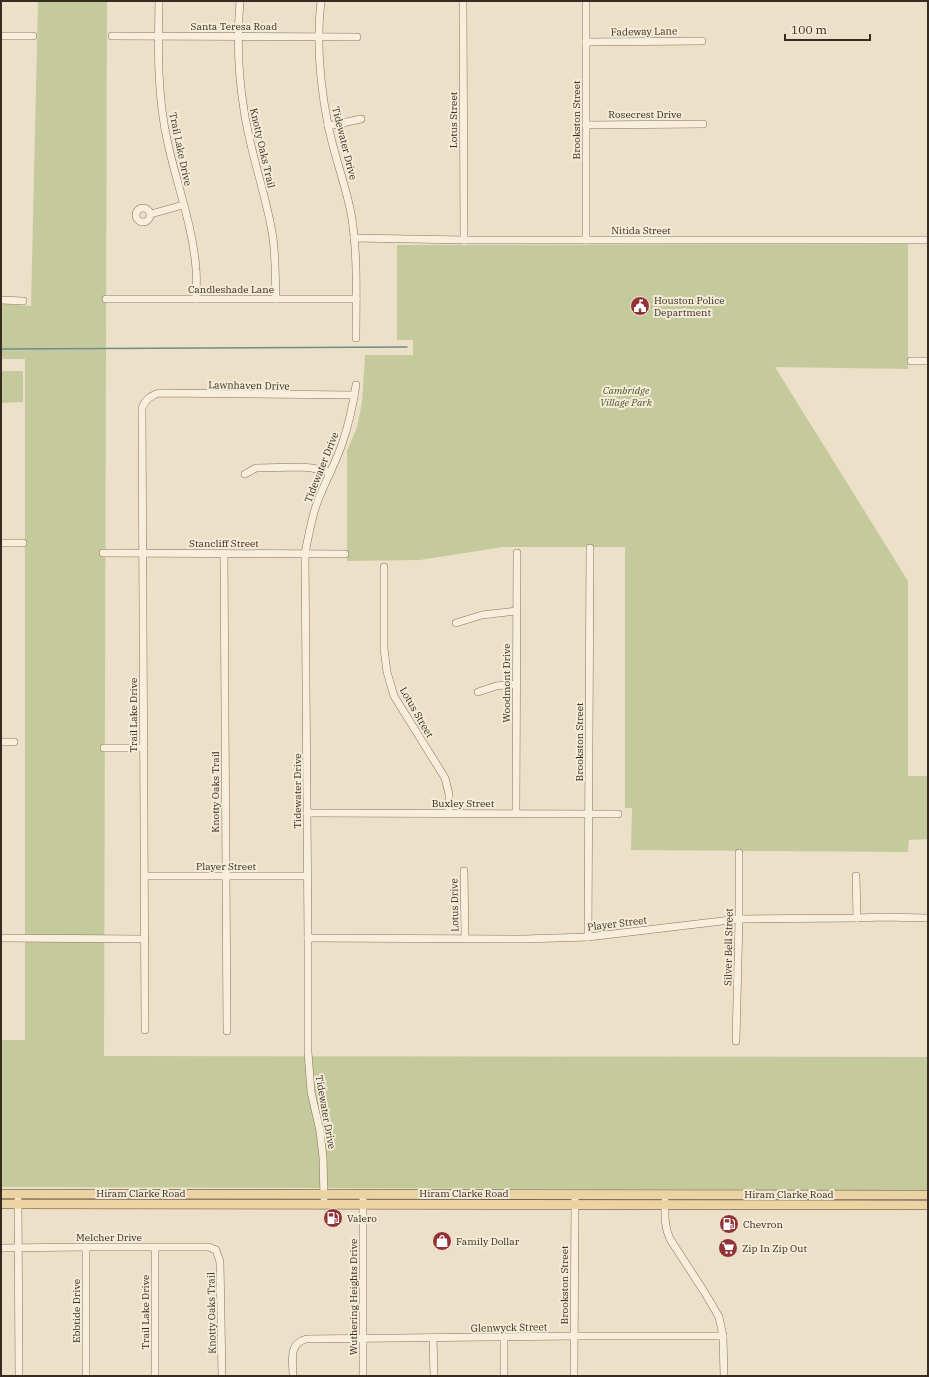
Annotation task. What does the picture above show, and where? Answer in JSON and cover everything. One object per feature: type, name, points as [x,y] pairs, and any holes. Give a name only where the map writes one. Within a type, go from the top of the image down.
[{"type":"main road","name":"Hiram Clarke Road","points":[[1,1194],[118,1194],[223,1199],[575,1199],[665,1195],[928,1195]]},
{"type":"main road","points":[[118,1194],[118,1204]]},
{"type":"main road","points":[[760,1205],[761,1195]]},
{"type":"main road","points":[[833,1195],[833,1205]]},
{"type":"main road","points":[[905,1195],[905,1205]]},
{"type":"main road","name":"Hiram Clarke Road","points":[[1,1204],[118,1204],[223,1199]]},
{"type":"main road","name":"Hiram Clarke Road","points":[[575,1199],[665,1205],[928,1205]]},
{"type":"street","name":"Trail Lake Drive","points":[[159,1],[158,36],[160,97],[168,143],[192,242],[196,269],[196,299]]},
{"type":"street","name":"Knotty Oaks Trail","points":[[240,1],[238,37],[244,111],[272,234],[276,299]]},
{"type":"street","name":"Tidewater Drive","points":[[320,1],[320,70],[328,126],[346,192],[354,238],[356,338]]},
{"type":"street","name":"Lotus Street","points":[[462,1],[464,240]]},
{"type":"street","name":"Brookston Street","points":[[586,1],[586,240]]},
{"type":"street","points":[[1,36],[33,36]]},
{"type":"street","name":"Santa Teresa Road","points":[[112,36],[357,37]]},
{"type":"street","name":"Fadeway Lane","points":[[586,42],[702,41]]},
{"type":"street","points":[[328,126],[361,119]]},
{"type":"street","name":"Rosecrest Drive","points":[[586,125],[703,124]]},
{"type":"street","points":[[150,214],[183,205]]},
{"type":"street","name":"Nitida Street","points":[[354,238],[464,240],[928,240]]},
{"type":"street","name":"Candleshade Lane","points":[[106,299],[356,299]]},
{"type":"street","points":[[1,300],[23,301]]},
{"type":"street","points":[[912,361],[928,361]]},
{"type":"street","name":"Tidewater Drive","points":[[324,1199],[324,1157],[311,1092],[308,1052],[305,554],[316,506],[342,446],[348,426],[356,385]]},
{"type":"street","name":"Lawnhaven Drive","points":[[145,400],[159,393],[306,396],[354,395]]},
{"type":"street","name":"Trail Lake Drive","points":[[145,400],[142,408],[145,1030]]},
{"type":"street","points":[[245,474],[256,468],[300,467],[330,472]]},
{"type":"street","points":[[1,543],[23,543]]},
{"type":"street","name":"Brookston Street","points":[[588,937],[590,548]]},
{"type":"street","name":"Stancliff Street","points":[[103,553],[345,554]]},
{"type":"street","name":"Woodmont Drive","points":[[516,553],[516,813]]},
{"type":"street","name":"Knotty Oaks Trail","points":[[224,554],[227,1031]]},
{"type":"street","name":"Lotus Street","points":[[384,567],[384,649],[387,672],[394,696],[445,778],[450,794],[449,813]]},
{"type":"street","points":[[456,623],[482,616],[516,611]]},
{"type":"street","points":[[478,692],[496,686],[516,684]]},
{"type":"street","points":[[1,742],[14,742]]},
{"type":"street","points":[[104,748],[144,748]]},
{"type":"street","name":"Buxley Street","points":[[307,813],[618,814]]},
{"type":"street","name":"Silver Bell Street","points":[[736,1041],[739,853]]},
{"type":"street","name":"Lotus Drive","points":[[464,871],[465,938]]},
{"type":"street","name":"Player Street","points":[[145,876],[307,876]]},
{"type":"street","points":[[856,876],[856,918]]},
{"type":"street","name":"Player Street","points":[[308,938],[524,939],[588,937],[739,919],[856,918],[882,916],[928,918]]},
{"type":"street","points":[[1,938],[145,939]]},
{"type":"street","points":[[18,1194],[18,1376]]},
{"type":"street","points":[[665,1195],[665,1223],[668,1235],[719,1317],[723,1336],[724,1376]]},
{"type":"street","name":"Wuthering Heights Drive","points":[[363,1199],[363,1376]]},
{"type":"street","name":"Brookston Street","points":[[574,1376],[575,1199]]},
{"type":"street","name":"Ebbtide Drive","points":[[86,1247],[86,1376]]},
{"type":"street","name":"Melcher Drive","points":[[1,1248],[209,1247],[216,1250]]},
{"type":"street","name":"Trail Lake Drive","points":[[155,1248],[155,1376]]},
{"type":"street","name":"Knotty Oaks Trail","points":[[216,1250],[220,1262],[222,1376]]},
{"type":"street","points":[[504,1336],[504,1376]]},
{"type":"street","name":"Glenwyck Street","points":[[293,1376],[294,1348],[300,1340],[306,1339],[504,1336],[723,1336]]},
{"type":"street","points":[[434,1338],[434,1376]]},
{"type":"green space","points":[[38,1],[107,1],[104,1056],[928,1057],[928,1190],[1,1187],[1,1040],[25,1040],[25,359],[1,359],[1,304],[31,306]]},
{"type":"green space","name":"Cambridge Village Park","points":[[908,244],[908,369],[775,367],[908,581],[908,776],[928,776],[928,839],[909,840],[908,852],[631,850],[632,808],[625,808],[625,547],[503,547],[420,560],[347,561],[347,451],[357,427],[362,402],[365,355],[413,355],[413,340],[397,340],[397,245]]},
{"type":"green space","points":[[1,371],[23,371],[23,402],[1,403]]},
{"type":"waterway","points":[[1,349],[407,347]]},
{"type":"place","name":"Houston Police Department","points":[[640,306]]},
{"type":"place","name":"Valero","points":[[333,1218]]},
{"type":"place","name":"Chevron","points":[[729,1224]]},
{"type":"place","name":"Family Dollar","points":[[442,1241]]},
{"type":"place","name":"Zip In Zip Out","points":[[728,1248]]}]
